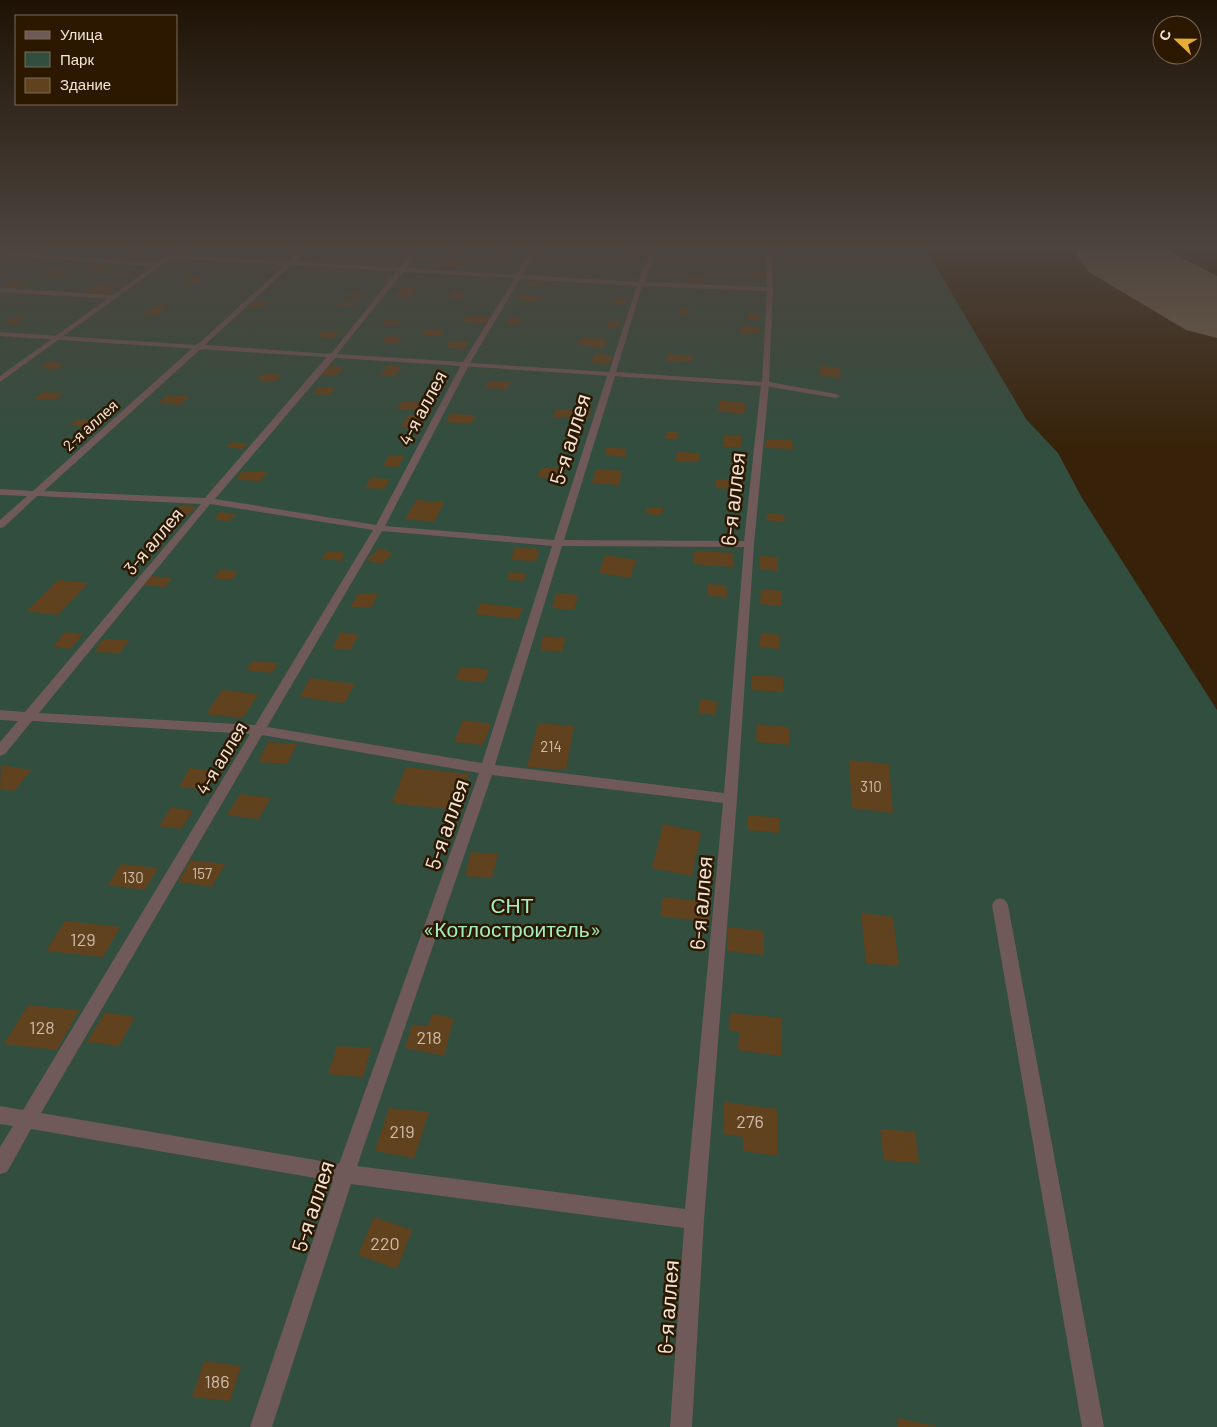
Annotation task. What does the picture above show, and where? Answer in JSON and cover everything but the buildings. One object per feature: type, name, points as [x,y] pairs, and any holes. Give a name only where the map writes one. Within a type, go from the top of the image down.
[{"type":"street","points":[[0,380],[90,315]]},
{"type":"street","name":"2-я аллея","points":[[0,525],[200,346]]},
{"type":"street","name":"3-я аллея","points":[[0,751],[208,501],[333,355]]},
{"type":"street","name":"4-я аллея","points":[[0,1165],[379,528],[465,366]]},
{"type":"street","name":"5-я аллея","points":[[261,1427],[345,1174],[488,770],[612,373]]},
{"type":"street","name":"6-я аллея","points":[[681,1427],[694,1220],[730,799],[749,544],[765,384]]},
{"type":"street","points":[[0,492],[32,495],[208,501],[379,528],[559,543],[749,544]]},
{"type":"street","points":[[0,715],[259,730],[488,770],[730,799]]},
{"type":"street","points":[[1000,905],[1093,1427]]},
{"type":"street","points":[[0,1116],[27,1119],[345,1174],[694,1220]]},
{"type":"lane","points":[[200,346],[235,315]]},
{"type":"lane","points":[[333,355],[365,315]]},
{"type":"lane","points":[[465,366],[495,315]]},
{"type":"lane","points":[[612,373],[630,315]]},
{"type":"lane","points":[[765,384],[769,315]]},
{"type":"lane","points":[[0,334],[333,355],[465,366],[612,373],[765,384],[836,396]]},
{"type":"green space","name":"СНТ «Котлостроитель»","points":[[0,315],[964,315],[1026,419],[1058,453],[1082,498],[1217,710],[1217,1427],[0,1427]]}]
